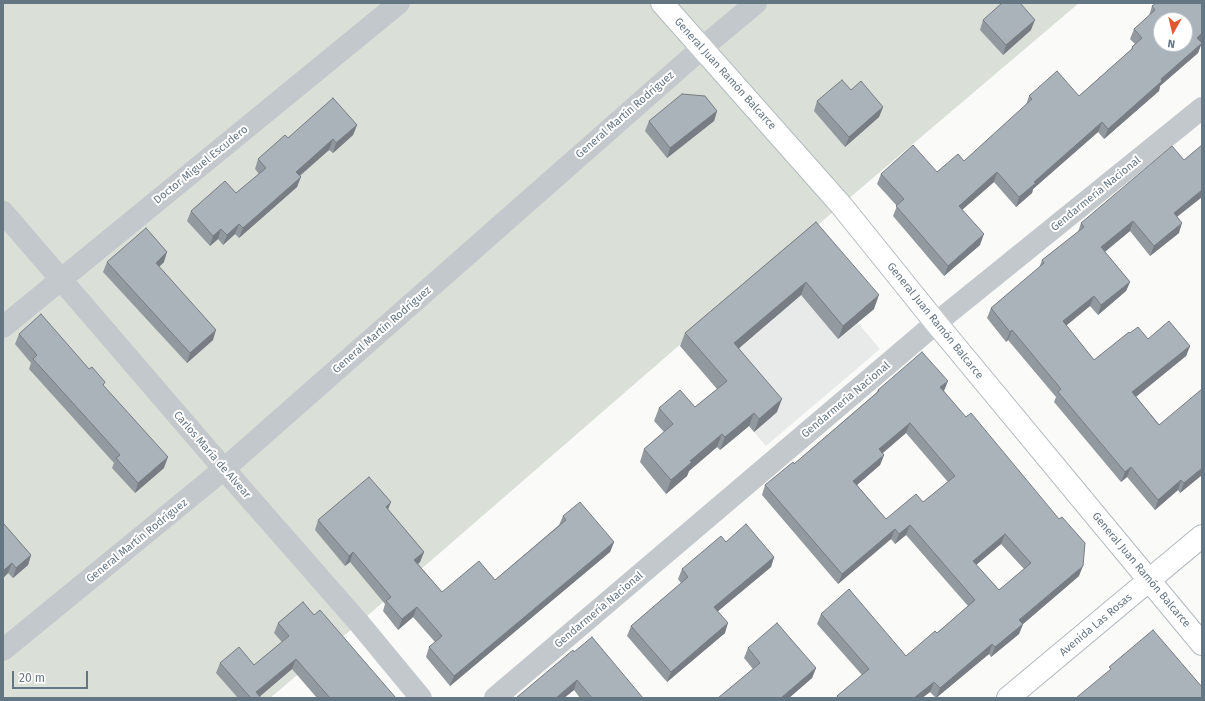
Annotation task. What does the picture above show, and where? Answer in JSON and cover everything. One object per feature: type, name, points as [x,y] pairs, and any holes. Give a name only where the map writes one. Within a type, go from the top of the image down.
[{"type":"street","name":"Doctor Miguel Escudero","points":[[3,327],[399,3]]},
{"type":"street","name":"General Juan Ramón Balcarce","points":[[662,3],[841,205],[936,323],[1202,644]]},
{"type":"street","name":"General Martín Rodríguez","points":[[3,650],[224,469],[702,48],[756,3]]},
{"type":"street","name":"Gendarmería Nacional","points":[[495,698],[936,323],[1202,108]]},
{"type":"street","name":"Carlos María de Alvear","points":[[3,212],[224,469],[359,623],[421,698]]},
{"type":"street","name":"Avenida Las Rosas","points":[[1008,698],[1202,536]]},
{"type":"shaded area","points":[[3,3],[1079,3],[841,205],[359,623],[270,698],[3,698]]},
{"type":"shaded area","points":[[776,266],[838,339],[858,323],[880,349],[766,446],[754,432],[725,360],[774,319]]},
{"type":"building","points":[[1002,3],[1020,3],[1035,20],[1006,45],[983,20]]},
{"type":"building","points":[[1156,3],[1202,3],[1202,33],[1197,38],[1202,43],[1193,51],[1193,12],[1153,12],[1153,52],[1192,52],[1161,79],[1162,81],[1108,129],[1102,122],[1019,197],[997,172],[959,206],[984,234],[948,266],[896,206],[904,199],[881,174],[913,145],[937,172],[958,154],[964,161],[1032,99],[1029,96],[1057,71],[1079,96],[1133,48],[1132,47],[1142,38],[1134,29],[1155,10],[1152,6]]},
{"type":"building","points":[[842,80],[851,90],[861,81],[883,107],[849,137],[817,101]]},
{"type":"building","points":[[682,94],[705,96],[717,111],[670,148],[649,121]]},
{"type":"building","points":[[333,98],[357,125],[336,143],[333,139],[296,172],[301,177],[243,228],[239,224],[227,235],[221,229],[213,236],[191,211],[225,181],[236,193],[266,168],[258,159],[285,135],[288,138]]},
{"type":"building","points":[[1202,145],[1202,190],[1174,213],[1182,223],[1154,246],[1133,221],[1101,247],[1130,282],[1101,305],[1094,296],[1063,321],[1094,360],[1129,332],[1130,333],[1138,327],[1148,339],[1169,321],[1190,346],[1132,392],[1159,425],[1202,389],[1202,468],[1184,483],[1181,480],[1158,500],[1131,467],[1125,472],[1058,392],[1061,389],[1012,330],[1010,332],[991,308],[1044,263],[1042,260],[1084,227],[1081,223],[1172,146],[1184,160]]},
{"type":"building","points":[[816,222],[879,295],[843,326],[806,282],[734,343],[782,399],[759,419],[754,413],[725,437],[722,434],[690,461],[692,462],[671,480],[644,449],[673,424],[659,408],[680,390],[695,407],[727,381],[685,333]]},
{"type":"building","points":[[146,228],[167,252],[156,263],[216,330],[190,353],[107,262]]},
{"type":"building","points":[[41,314],[89,369],[92,367],[105,382],[103,385],[168,457],[138,483],[116,458],[120,455],[33,359],[37,355],[19,334]]},
{"type":"building","points":[[922,352],[948,381],[940,387],[966,417],[971,413],[1059,519],[1062,517],[1085,543],[1083,566],[1019,620],[1023,624],[995,647],[992,644],[940,688],[934,682],[914,698],[839,698],[837,696],[869,669],[821,614],[849,589],[906,656],[935,631],[937,633],[975,600],[910,525],[899,534],[895,529],[842,574],[765,485],[793,462],[794,464],[879,391],[878,390]],"holes":[[[910,423],[955,476],[923,502],[916,494],[886,519],[853,481],[884,455],[879,449]],[[1005,534],[1031,563],[999,590],[973,561]]]},
{"type":"building","points":[[369,477],[391,502],[386,507],[424,552],[414,560],[442,592],[479,561],[495,580],[566,520],[563,516],[580,502],[614,542],[454,676],[429,647],[442,636],[417,607],[402,619],[386,601],[391,597],[353,552],[349,556],[318,520]]},
{"type":"building","points":[[3,524],[31,555],[16,568],[12,563],[4,570],[3,569]]},
{"type":"building","points":[[746,524],[774,557],[714,607],[728,623],[671,672],[631,626],[688,577],[682,569],[721,536],[726,542]]},
{"type":"building","points":[[303,602],[314,615],[320,610],[396,698],[330,698],[296,659],[256,692],[261,698],[249,698],[250,697],[220,663],[239,647],[254,665],[289,636],[278,623]]},
{"type":"building","points":[[777,623],[816,668],[781,698],[718,698],[760,663],[748,648]]},
{"type":"building","points":[[1153,630],[1202,687],[1202,698],[1076,698],[1111,669],[1109,667]]},
{"type":"building","points":[[592,637],[643,698],[592,698],[577,680],[556,698],[516,698],[573,650],[574,652]]}]
